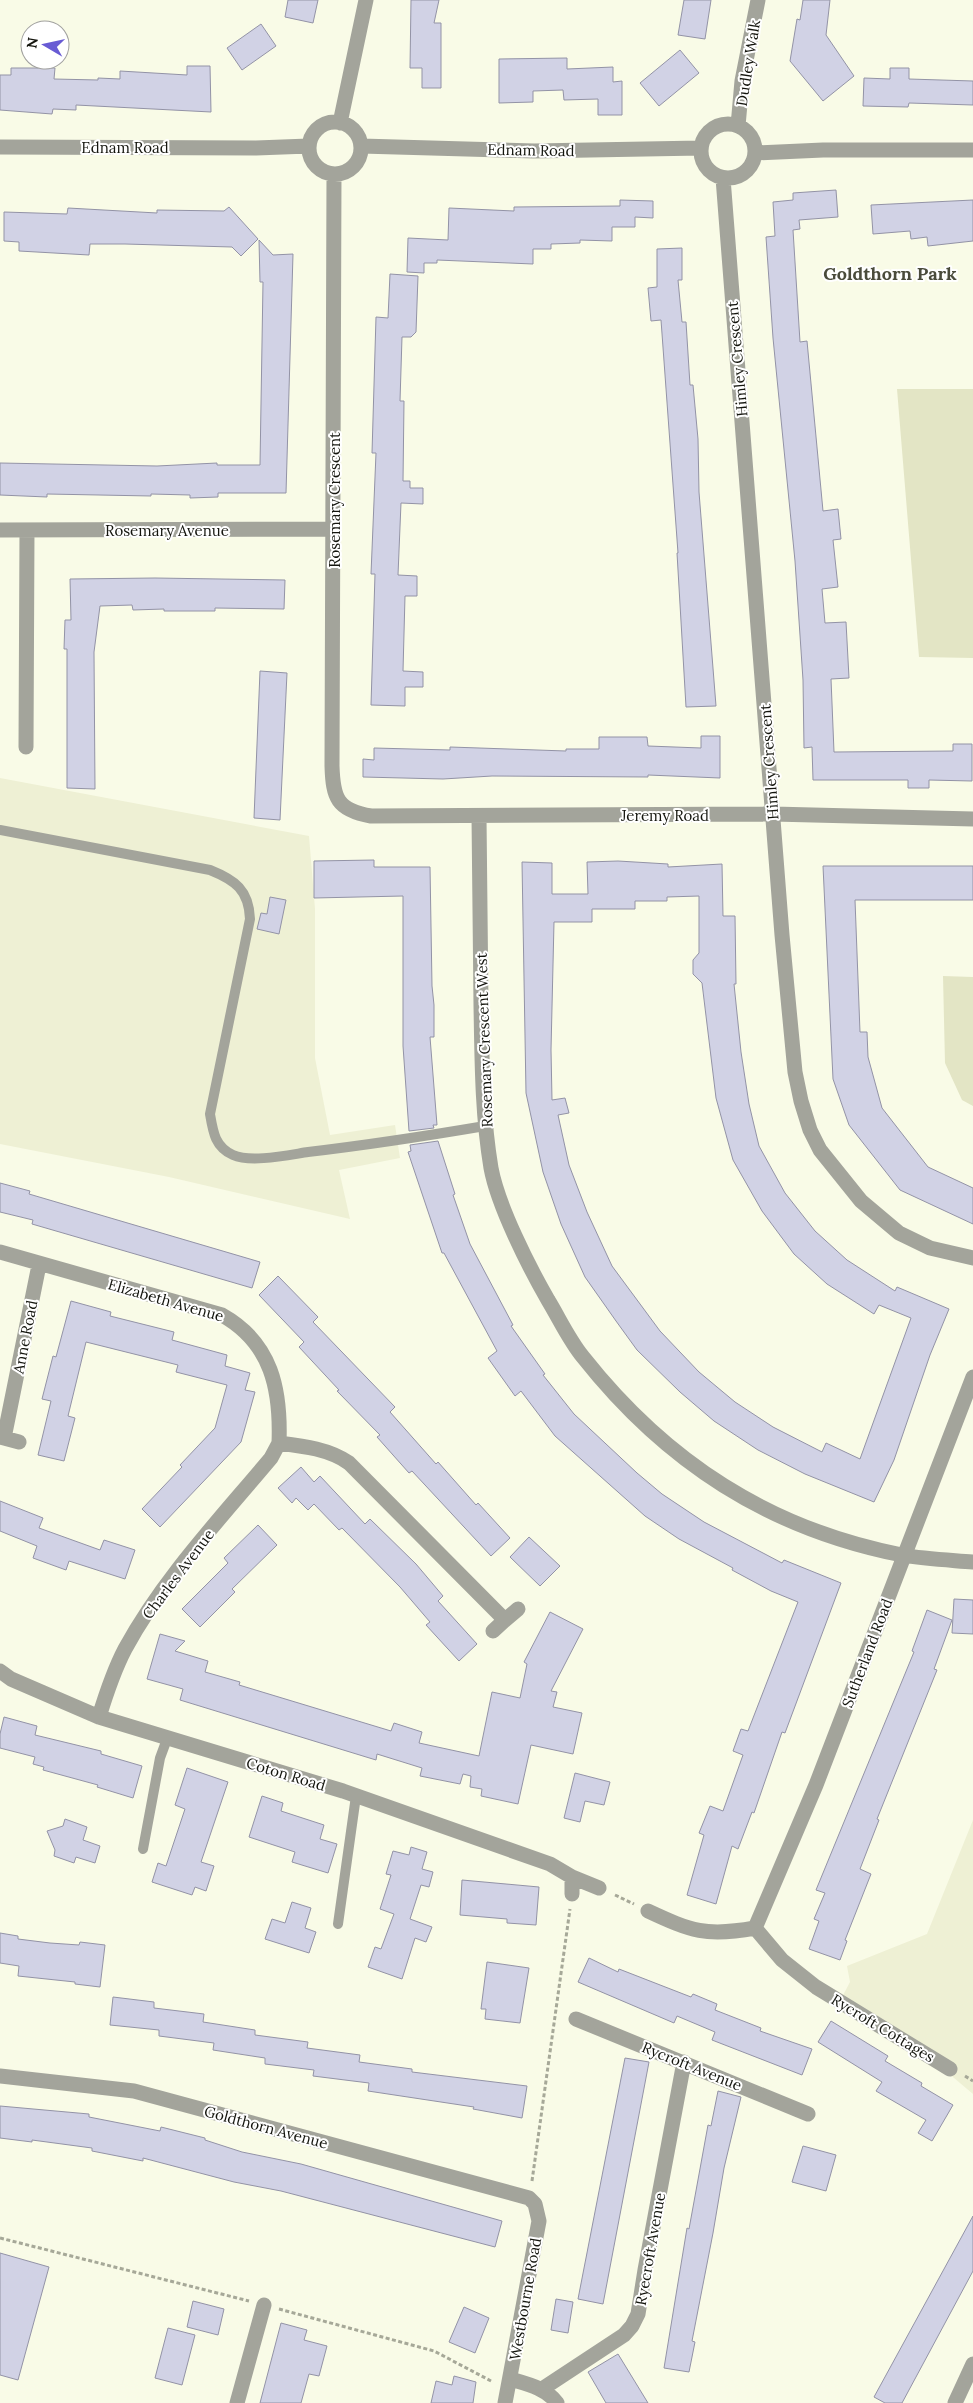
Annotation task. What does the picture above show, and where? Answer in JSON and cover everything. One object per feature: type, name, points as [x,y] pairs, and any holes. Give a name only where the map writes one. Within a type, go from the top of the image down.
[{"type":"street","points":[[340,123],[366,0]]},
{"type":"street","name":"Dudley Walk","points":[[738,126],[742,81],[758,0]]},
{"type":"street","points":[[333,122],[340,123],[356,133],[361,146],[358,160],[354,166],[348,171],[334,174],[326,173],[316,166],[309,154],[309,146],[315,132],[320,127],[333,122]]},
{"type":"street","points":[[729,124],[738,126],[751,137],[755,153],[753,162],[741,175],[723,178],[708,170],[702,157],[701,148],[704,140],[715,128],[729,124]]},
{"type":"street","name":"Ednam Road","points":[[0,147],[256,148],[309,146]]},
{"type":"street","name":"Ednam Road","points":[[361,146],[534,151],[701,148]]},
{"type":"street","points":[[755,153],[823,150],[973,150]]},
{"type":"street","name":"Rosemary Crescent","points":[[334,174],[333,787],[340,804],[357,814]]},
{"type":"street","name":"Himley Crescent","points":[[723,178],[795,1072],[810,1130],[833,1168],[861,1201],[899,1233],[930,1248],[973,1258]]},
{"type":"street","name":"Rosemary Avenue","points":[[0,530],[334,529]]},
{"type":"street","points":[[26,747],[27,530]]},
{"type":"street","name":"Jeremy Road","points":[[357,814],[371,816],[479,816],[773,814],[973,819]]},
{"type":"street","name":"Rosemary Crescent West","points":[[479,816],[482,1099],[492,1172],[508,1216],[537,1281],[581,1355],[655,1436],[697,1469],[750,1501],[814,1530],[868,1548],[905,1555],[973,1562]]},
{"type":"street","name":"Elizabeth Avenue","points":[[0,1252],[39,1265],[222,1315],[234,1321],[262,1350],[269,1365],[278,1396],[280,1415],[279,1443]]},
{"type":"street","name":"Anne Road","points":[[19,1442],[2,1438],[39,1265]]},
{"type":"street","name":"Sutherland Road","points":[[754,1928],[816,1785],[973,1377]]},
{"type":"street","points":[[279,1443],[305,1446],[340,1457],[349,1463],[505,1620]]},
{"type":"street","name":"Charles Avenue","points":[[98,1717],[125,1650],[150,1608],[185,1562],[271,1458],[279,1443]]},
{"type":"street","points":[[493,1631],[518,1609]]},
{"type":"street","name":"Coton Road","points":[[0,1671],[11,1679],[98,1717],[356,1796],[550,1864],[572,1877],[599,1888]]},
{"type":"street","points":[[572,1877],[572,1894]]},
{"type":"street","points":[[648,1911],[686,1929],[709,1933],[754,1928]]},
{"type":"street","name":"Rycroft Cottages","points":[[754,1928],[782,1960],[816,1987],[950,2069]]},
{"type":"street","name":"Rycroft Avenue","points":[[576,2019],[808,2114]]},
{"type":"street","name":"Ryecroft Avenue","points":[[542,2389],[624,2335],[632,2326],[638,2314],[684,2062]]},
{"type":"street","name":"Goldthorn Avenue","points":[[0,2076],[134,2091],[529,2198]]},
{"type":"street","name":"Westbourne Road","points":[[505,2403],[539,2221],[535,2204],[529,2198]]},
{"type":"street","points":[[237,2403],[264,2305]]},
{"type":"street","points":[[954,2403],[973,2364]]},
{"type":"street","points":[[510,2379],[542,2389],[552,2396],[557,2403]]},
{"type":"lane","points":[[0,830],[210,870],[235,883],[244,894],[250,904],[250,919],[210,1114],[216,1140],[224,1150],[235,1156],[264,1158],[398,1141],[485,1126]]},
{"type":"lane","points":[[143,1849],[160,1758],[167,1739]]},
{"type":"lane","points":[[338,1924],[356,1796]]},
{"type":"path","points":[[599,1888],[648,1911]]},
{"type":"path","points":[[529,2198],[572,1894]]},
{"type":"shaded area","points":[[897,389],[973,389],[973,658],[919,657]]},
{"type":"shaded area","points":[[0,778],[309,836],[315,909],[315,1058],[330,1135],[395,1125],[400,1158],[339,1170],[350,1219],[169,1177],[0,1144]]},
{"type":"shaded area","points":[[943,976],[973,977],[973,1106],[962,1100],[945,1063]]},
{"type":"shaded area","points":[[973,1820],[973,2094],[941,2067],[841,1999],[850,1982],[847,1966],[927,1934]]},
{"type":"building","points":[[288,0],[318,0],[313,23],[285,17]]},
{"type":"building","points":[[411,0],[439,0],[434,23],[441,23],[441,88],[422,88],[422,68],[410,68]]},
{"type":"building","points":[[684,0],[711,0],[705,39],[678,35]]},
{"type":"building","points":[[803,0],[830,0],[826,35],[854,76],[823,101],[790,61],[797,19],[800,20]]},
{"type":"building","points":[[261,24],[276,46],[242,70],[227,48]]},
{"type":"building","points":[[680,50],[699,73],[659,106],[640,83]]},
{"type":"building","points":[[567,58],[567,69],[613,67],[613,82],[622,81],[622,115],[598,115],[598,99],[564,100],[563,90],[533,91],[533,102],[499,103],[499,59]]},
{"type":"building","points":[[187,66],[210,66],[211,112],[76,105],[76,110],[53,109],[52,114],[0,110],[0,75],[11,75],[11,68],[20,68],[20,70],[55,70],[54,79],[120,79],[120,71],[187,75]]},
{"type":"building","points":[[890,68],[909,68],[909,79],[973,81],[973,105],[909,103],[908,107],[863,106],[864,78],[890,79]]},
{"type":"building","points":[[836,190],[838,217],[799,220],[800,229],[793,230],[800,342],[807,341],[823,511],[838,509],[841,539],[833,540],[838,587],[822,589],[825,623],[846,622],[849,678],[831,679],[834,752],[953,751],[953,744],[972,744],[972,781],[929,780],[929,788],[908,788],[908,780],[813,780],[812,747],[804,748],[803,680],[795,561],[773,338],[766,237],[775,236],[773,202],[793,200],[793,193]]},
{"type":"building","points":[[620,200],[653,201],[653,218],[635,217],[635,227],[612,227],[612,241],[580,240],[580,243],[551,244],[551,249],[533,249],[533,264],[437,260],[437,263],[424,263],[424,273],[407,272],[408,238],[448,240],[449,208],[514,211],[514,207],[620,206]]},
{"type":"building","points":[[973,200],[973,241],[928,246],[927,237],[911,239],[910,231],[873,234],[871,205]]},
{"type":"building","points":[[229,207],[258,239],[241,256],[232,247],[125,244],[90,244],[89,255],[19,251],[19,242],[4,241],[4,212],[67,214],[68,208],[157,213],[157,210],[224,211]]},
{"type":"building","points":[[259,240],[273,255],[293,254],[286,493],[218,493],[218,497],[190,498],[190,495],[151,494],[151,496],[47,494],[47,497],[0,495],[0,463],[157,466],[217,463],[217,465],[260,465],[263,282],[260,282]]},
{"type":"building","points":[[682,248],[682,280],[678,280],[682,322],[686,322],[690,385],[693,385],[698,439],[699,492],[716,706],[686,707],[678,553],[661,320],[651,321],[648,288],[657,287],[657,249]]},
{"type":"building","points":[[390,274],[418,276],[416,332],[411,337],[402,337],[400,401],[404,401],[403,481],[410,481],[410,488],[423,488],[423,504],[401,503],[398,575],[417,576],[417,596],[405,596],[403,671],[423,672],[423,687],[405,687],[405,706],[371,705],[375,574],[371,574],[376,453],[372,453],[376,317],[388,318]]},
{"type":"building","points":[[70,579],[285,580],[284,609],[215,608],[215,611],[164,611],[164,609],[133,610],[132,605],[100,606],[94,652],[95,789],[67,788],[67,649],[64,649],[65,620],[71,620]]},
{"type":"building","points":[[260,671],[287,673],[280,820],[254,818]]},
{"type":"building","points":[[701,736],[720,736],[720,778],[648,775],[648,777],[492,776],[443,779],[363,777],[363,759],[374,760],[374,748],[450,750],[450,747],[566,751],[566,749],[599,749],[599,737],[647,737],[648,746],[701,748]]},
{"type":"building","points":[[374,860],[374,867],[430,867],[434,1037],[430,1037],[437,1125],[433,1125],[434,1128],[409,1131],[403,1046],[403,896],[314,898],[314,861]]},
{"type":"building","points":[[618,861],[668,864],[668,867],[722,864],[723,916],[735,916],[736,984],[734,984],[741,1052],[749,1104],[759,1146],[785,1193],[815,1231],[847,1260],[895,1291],[897,1287],[949,1309],[930,1355],[894,1460],[874,1502],[805,1474],[758,1450],[714,1421],[680,1392],[637,1350],[616,1321],[585,1277],[561,1224],[543,1172],[526,1093],[522,862],[552,863],[552,894],[588,894],[587,862]],"holes":[[[699,896],[699,953],[693,960],[693,974],[702,983],[716,1098],[733,1160],[762,1211],[794,1254],[827,1284],[874,1314],[879,1305],[911,1318],[860,1459],[826,1443],[822,1452],[773,1427],[735,1402],[699,1372],[660,1331],[612,1266],[587,1212],[569,1165],[558,1115],[569,1113],[565,1098],[552,1100],[551,1050],[554,922],[592,922],[592,909],[635,909],[635,901],[667,901],[667,897]]]},
{"type":"building","points":[[823,866],[973,866],[973,900],[855,900],[860,1032],[867,1032],[868,1057],[882,1108],[928,1167],[973,1188],[973,1224],[900,1190],[849,1125],[833,1079]]},
{"type":"building","points":[[270,897],[286,900],[279,934],[257,929],[261,913],[267,914]]},
{"type":"building","points":[[438,1141],[455,1194],[453,1195],[470,1244],[513,1325],[511,1326],[545,1374],[543,1375],[574,1414],[662,1494],[704,1522],[782,1563],[784,1560],[841,1583],[785,1733],[782,1732],[754,1813],[752,1812],[738,1849],[732,1846],[716,1904],[687,1895],[704,1835],[699,1833],[710,1806],[723,1811],[743,1755],[733,1751],[741,1729],[748,1731],[798,1602],[771,1591],[732,1570],[733,1568],[679,1539],[645,1516],[555,1436],[521,1391],[515,1396],[488,1358],[497,1351],[444,1253],[442,1253],[408,1152],[411,1151],[410,1145]]},
{"type":"building","points":[[0,1183],[30,1191],[29,1194],[260,1262],[252,1288],[32,1224],[33,1220],[0,1212]]},
{"type":"building","points":[[278,1276],[318,1317],[313,1322],[395,1407],[390,1412],[436,1464],[438,1462],[476,1505],[478,1503],[510,1538],[491,1556],[412,1471],[409,1473],[377,1437],[380,1435],[337,1391],[339,1390],[299,1347],[304,1342],[259,1295]]},
{"type":"building","points":[[71,1301],[111,1312],[110,1316],[174,1332],[172,1340],[227,1355],[225,1366],[250,1373],[245,1390],[255,1392],[241,1442],[160,1527],[142,1509],[182,1467],[180,1465],[215,1428],[227,1385],[176,1372],[178,1365],[86,1342],[68,1416],[75,1418],[64,1461],[38,1455],[51,1401],[42,1399],[53,1356],[56,1357]]},
{"type":"building","points":[[301,1467],[314,1482],[320,1476],[365,1524],[370,1519],[416,1564],[443,1596],[438,1601],[477,1644],[459,1661],[426,1625],[430,1622],[400,1587],[342,1528],[339,1530],[314,1504],[308,1510],[296,1498],[292,1503],[278,1488]]},
{"type":"building","points":[[0,1501],[43,1518],[39,1528],[100,1550],[104,1540],[135,1550],[125,1579],[69,1561],[66,1570],[33,1558],[37,1546],[0,1531]]},
{"type":"building","points":[[258,1525],[277,1545],[232,1589],[235,1592],[200,1627],[182,1609],[228,1563],[224,1558]]},
{"type":"building","points":[[529,1537],[560,1566],[540,1586],[510,1557]]},
{"type":"building","points":[[954,1599],[973,1600],[973,1634],[952,1633]]},
{"type":"building","points":[[927,1610],[952,1620],[934,1669],[937,1670],[877,1819],[879,1820],[860,1869],[871,1874],[845,1940],[847,1941],[840,1960],[809,1949],[819,1921],[814,1919],[825,1893],[816,1890],[914,1652],[912,1651]]},
{"type":"building","points":[[550,1612],[583,1629],[551,1691],[557,1692],[553,1707],[582,1713],[573,1754],[531,1745],[518,1804],[481,1796],[482,1789],[470,1787],[471,1776],[463,1774],[460,1784],[420,1776],[422,1768],[377,1754],[376,1760],[180,1700],[183,1689],[147,1679],[160,1634],[185,1641],[175,1651],[208,1661],[205,1672],[240,1682],[239,1685],[391,1731],[394,1723],[422,1732],[419,1743],[479,1756],[492,1692],[520,1698],[527,1664],[524,1662]]},
{"type":"building","points":[[4,1717],[37,1726],[35,1735],[101,1751],[101,1754],[142,1766],[133,1798],[97,1787],[98,1785],[43,1770],[44,1767],[33,1764],[35,1757],[0,1748],[0,1734]]},
{"type":"building","points":[[187,1768],[228,1782],[201,1862],[214,1866],[206,1891],[195,1887],[192,1895],[152,1882],[158,1863],[166,1866],[185,1809],[175,1805]]},
{"type":"building","points":[[575,1773],[610,1782],[604,1805],[585,1801],[580,1822],[564,1818]]},
{"type":"building","points":[[262,1796],[283,1803],[281,1811],[324,1825],[320,1839],[337,1844],[328,1873],[292,1862],[295,1852],[249,1837]]},
{"type":"building","points":[[65,1819],[87,1827],[83,1840],[100,1846],[95,1863],[76,1857],[74,1863],[54,1856],[55,1850],[47,1831],[63,1826]]},
{"type":"building","points":[[411,1847],[427,1852],[422,1869],[433,1872],[429,1887],[421,1885],[410,1919],[432,1927],[426,1942],[415,1938],[402,1979],[368,1967],[375,1947],[381,1949],[394,1914],[380,1909],[391,1875],[386,1874],[393,1851],[409,1855]]},
{"type":"building","points":[[462,1880],[539,1887],[536,1925],[507,1923],[507,1919],[460,1915]]},
{"type":"building","points":[[292,1902],[311,1908],[305,1928],[316,1932],[309,1953],[265,1939],[272,1919],[285,1923]]},
{"type":"building","points":[[0,1933],[18,1936],[18,1939],[50,1943],[79,1945],[80,1942],[105,1945],[100,1987],[75,1984],[75,1982],[18,1976],[19,1966],[0,1963]]},
{"type":"building","points":[[589,1958],[618,1972],[619,1969],[691,1997],[693,1994],[717,2004],[715,2010],[761,2028],[760,2031],[812,2049],[802,2075],[712,2040],[715,2032],[677,2016],[674,2023],[578,1982]]},
{"type":"building","points":[[487,1962],[529,1968],[520,2023],[485,2019],[486,2009],[481,2009]]},
{"type":"building","points":[[113,1997],[154,2002],[154,2008],[204,2014],[203,2022],[255,2030],[255,2035],[308,2042],[307,2048],[360,2055],[359,2062],[412,2069],[412,2072],[527,2086],[522,2118],[473,2109],[474,2107],[368,2091],[369,2083],[313,2076],[314,2070],[265,2064],[265,2058],[213,2050],[214,2043],[159,2036],[159,2030],[110,2025]]},
{"type":"building","points":[[831,2021],[888,2056],[885,2061],[922,2083],[921,2086],[953,2105],[932,2141],[918,2133],[926,2120],[876,2091],[882,2082],[818,2042]]},
{"type":"building","points":[[625,2058],[649,2062],[603,2304],[578,2299]]},
{"type":"building","points":[[718,2091],[741,2097],[724,2168],[692,2341],[695,2342],[689,2372],[664,2368],[687,2228],[689,2229],[708,2125],[711,2126]]},
{"type":"building","points":[[0,2106],[89,2114],[89,2117],[160,2131],[161,2127],[205,2138],[205,2140],[242,2152],[301,2164],[502,2221],[495,2247],[281,2191],[234,2182],[143,2158],[143,2161],[92,2151],[92,2148],[0,2138]]},
{"type":"building","points":[[803,2146],[836,2155],[826,2191],[792,2182]]},
{"type":"building","points":[[973,2216],[973,2271],[902,2403],[885,2403],[874,2397]]},
{"type":"building","points":[[0,2253],[49,2267],[18,2380],[0,2375]]},
{"type":"building","points":[[556,2299],[573,2302],[568,2333],[551,2330]]},
{"type":"building","points":[[193,2301],[224,2309],[218,2335],[187,2327]]},
{"type":"building","points":[[464,2307],[489,2318],[475,2353],[449,2342]]},
{"type":"building","points":[[281,2323],[307,2330],[304,2340],[327,2346],[319,2376],[309,2374],[301,2403],[260,2403]]},
{"type":"building","points":[[168,2328],[195,2335],[182,2385],[155,2378]]},
{"type":"building","points":[[618,2354],[648,2403],[606,2403],[588,2372]]},
{"type":"building","points":[[454,2376],[476,2382],[473,2403],[431,2403],[436,2381],[452,2385]]},
{"type":"district","name":"Goldthorn Park","points":[[890,273]]}]
